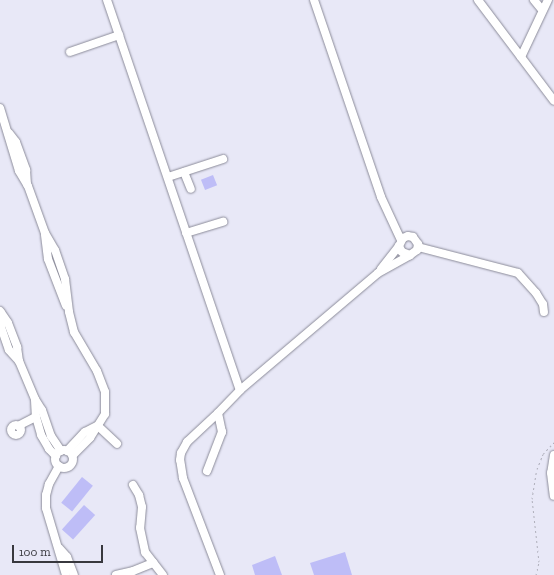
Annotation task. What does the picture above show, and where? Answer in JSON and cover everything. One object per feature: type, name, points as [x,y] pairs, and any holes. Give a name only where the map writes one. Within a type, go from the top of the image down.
[{"type":"street","points":[[107,0],[240,390]]},
{"type":"street","points":[[314,0],[381,197],[400,243],[402,252],[410,255]]},
{"type":"street","points":[[478,0],[554,101]]},
{"type":"street","points":[[534,0],[542,10]]},
{"type":"street","points":[[521,57],[548,0]]},
{"type":"street","points":[[70,52],[119,35]]},
{"type":"street","points":[[0,108],[8,131],[16,142],[26,170],[28,186],[45,233],[55,250],[65,279],[69,312],[78,340],[96,371],[105,392],[105,410],[98,426],[85,432],[64,453],[56,462],[59,466],[64,468],[70,466],[73,461],[64,453],[52,440],[42,410],[35,399],[19,361],[17,347],[8,323],[0,312]]},
{"type":"street","points":[[168,177],[223,158]]},
{"type":"street","points":[[184,172],[191,189]]},
{"type":"street","points":[[186,233],[223,222]]},
{"type":"street","points":[[220,575],[183,478],[180,460],[181,453],[187,442],[218,414],[240,390],[378,273],[415,252],[418,247],[417,241],[414,237],[408,236],[400,243],[378,273]]},
{"type":"street","points":[[418,247],[518,273],[536,293],[543,304],[544,312]]},
{"type":"street","points":[[35,399],[36,417],[43,440],[64,453]]},
{"type":"street","points":[[207,471],[221,436],[218,414]]},
{"type":"street","points":[[18,426],[36,417]]},
{"type":"street","points":[[98,426],[117,444]]},
{"type":"street","points":[[554,455],[552,477],[554,496]]},
{"type":"street","points":[[59,466],[48,489],[46,508],[58,547],[60,560],[66,575]]},
{"type":"street","points":[[133,485],[139,495],[142,507],[140,528],[144,552],[163,575]]},
{"type":"street","points":[[58,547],[67,557],[74,575]]},
{"type":"street","points":[[120,574],[132,573],[154,564]]},
{"type":"path","points":[[536,575],[539,562],[532,499],[539,464],[543,454],[554,442]]},
{"type":"shaded area","points":[[213,175],[217,185],[205,190],[201,180]]},
{"type":"shaded area","points":[[82,477],[93,486],[72,511],[61,503]]},
{"type":"shaded area","points":[[84,505],[95,515],[73,540],[62,530]]},
{"type":"shaded area","points":[[345,552],[352,575],[314,575],[310,563]]},
{"type":"shaded area","points":[[275,556],[282,575],[255,575],[252,565]]}]
